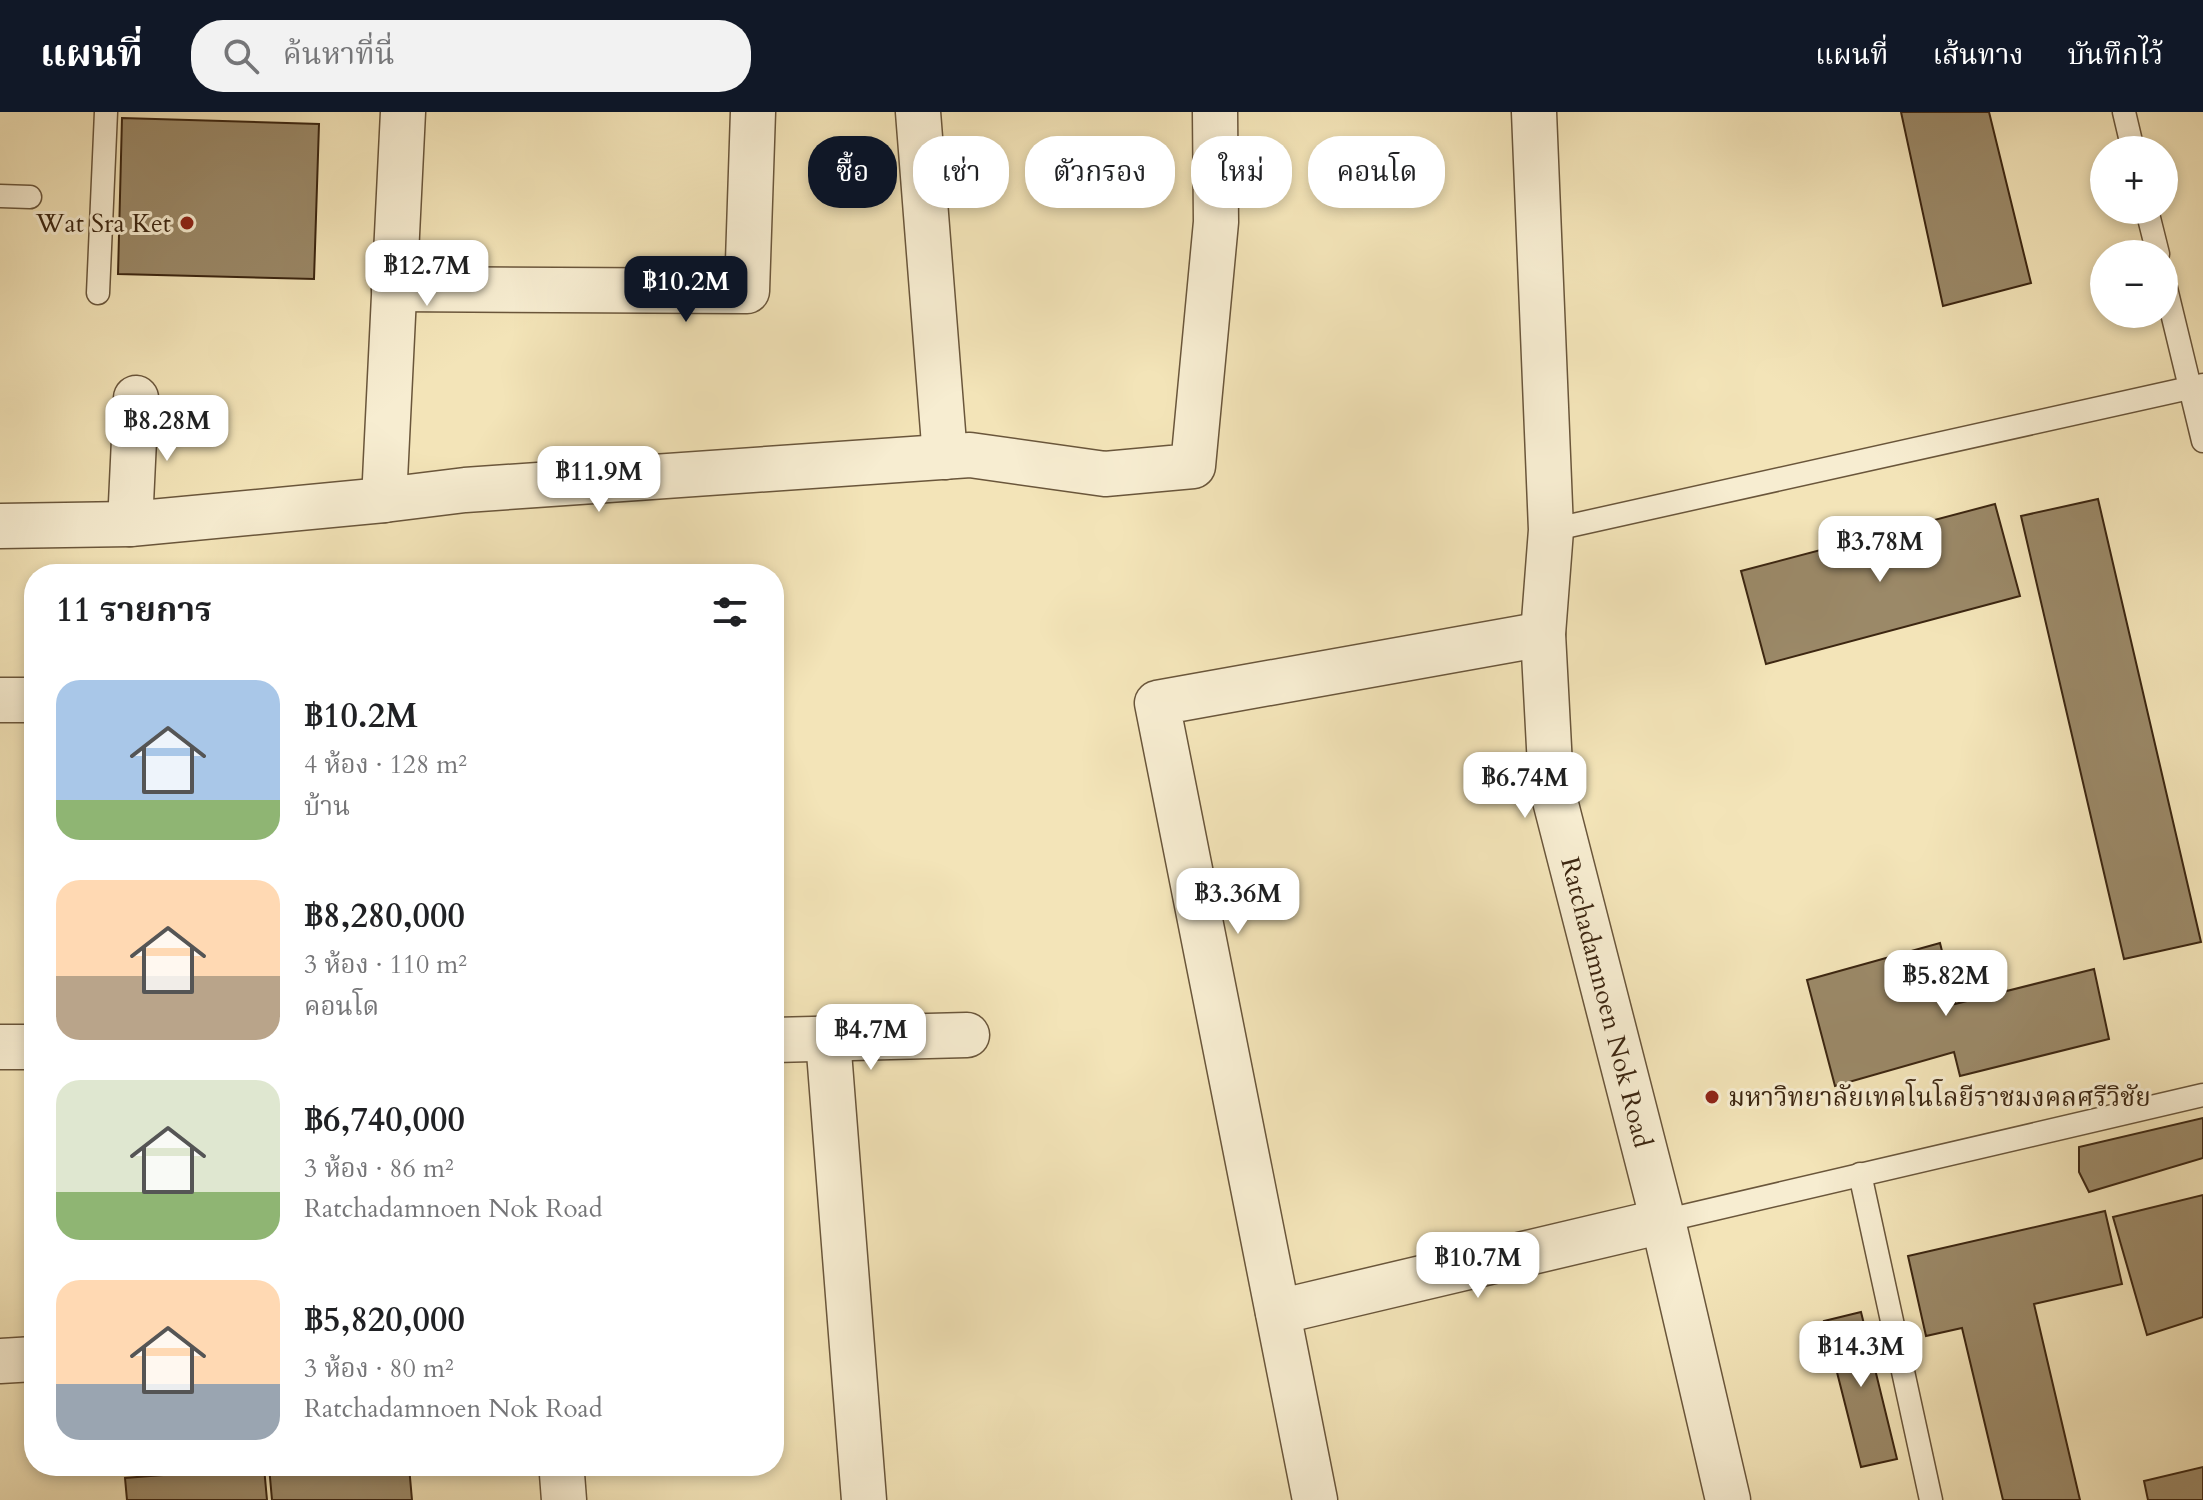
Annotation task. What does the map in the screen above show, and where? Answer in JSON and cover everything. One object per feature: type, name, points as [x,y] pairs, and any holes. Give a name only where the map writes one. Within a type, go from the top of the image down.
[{"type":"street","points":[[384,500],[403,112]]},
{"type":"street","points":[[394,289],[747,291],[753,112]]},
{"type":"street","points":[[918,112],[945,457]]},
{"type":"street","points":[[0,526],[130,524],[480,488],[970,455],[1105,474],[1193,466],[1216,222],[1215,112]]},
{"type":"street","name":"Ratchadamnoen Nok Road","points":[[1534,112],[1551,530],[1543,634],[1551,785],[1663,1221],[1728,1500]]},
{"type":"street","points":[[130,524],[136,398]]},
{"type":"street","points":[[1315,1500],[1157,703],[1543,634]]},
{"type":"street","points":[[0,700],[24,700]]},
{"type":"street","points":[[784,1040],[967,1035]]},
{"type":"street","points":[[828,1039],[864,1500]]},
{"type":"street","points":[[0,1047],[24,1047]]},
{"type":"street","points":[[1278,1312],[1663,1221]]},
{"type":"street","points":[[0,1361],[24,1360]]},
{"type":"lane","points":[[98,293],[106,112]]},
{"type":"lane","points":[[2124,112],[2130,136]]},
{"type":"lane","points":[[0,196],[30,197]]},
{"type":"lane","points":[[2178,326],[2196,385],[2203,441]]},
{"type":"lane","points":[[1551,530],[2196,385]]},
{"type":"lane","points":[[1663,1221],[2203,1095]]},
{"type":"lane","points":[[1860,1174],[1931,1500]]},
{"type":"building","points":[[1901,112],[1989,112],[2031,283],[1943,306]]},
{"type":"building","points":[[122,118],[319,124],[314,279],[118,274]]},
{"type":"building","points":[[2098,499],[2201,942],[2124,959],[2021,516]]},
{"type":"building","points":[[1995,504],[2020,596],[1766,664],[1741,571]]},
{"type":"building","points":[[1940,943],[1955,1004],[2094,969],[2109,1039],[1960,1076],[1954,1052],[1835,1086],[1807,980]]},
{"type":"building","points":[[2203,1118],[2203,1158],[2089,1192],[2079,1172],[2079,1147]]},
{"type":"building","points":[[2203,1195],[2203,1317],[2147,1335],[2113,1217]]},
{"type":"building","points":[[2105,1211],[2122,1284],[2034,1304],[2080,1500],[2003,1500],[1962,1328],[1926,1336],[1908,1256]]},
{"type":"building","points":[[1861,1312],[1897,1459],[1861,1467],[1824,1321]]},
{"type":"building","points":[[2203,1467],[2203,1500],[2148,1500],[2144,1481]]},
{"type":"building","points":[[265,1476],[267,1500],[127,1500],[125,1478]]},
{"type":"building","points":[[270,1476],[410,1476],[412,1500],[272,1500]]},
{"type":"place","name":"Wat Sra Ket","points":[[187,223]]},
{"type":"place","name":"มหาวิทยาลัยเทคโนโลยีราชมงคลศรีวิชัย","points":[[1712,1097]]}]
